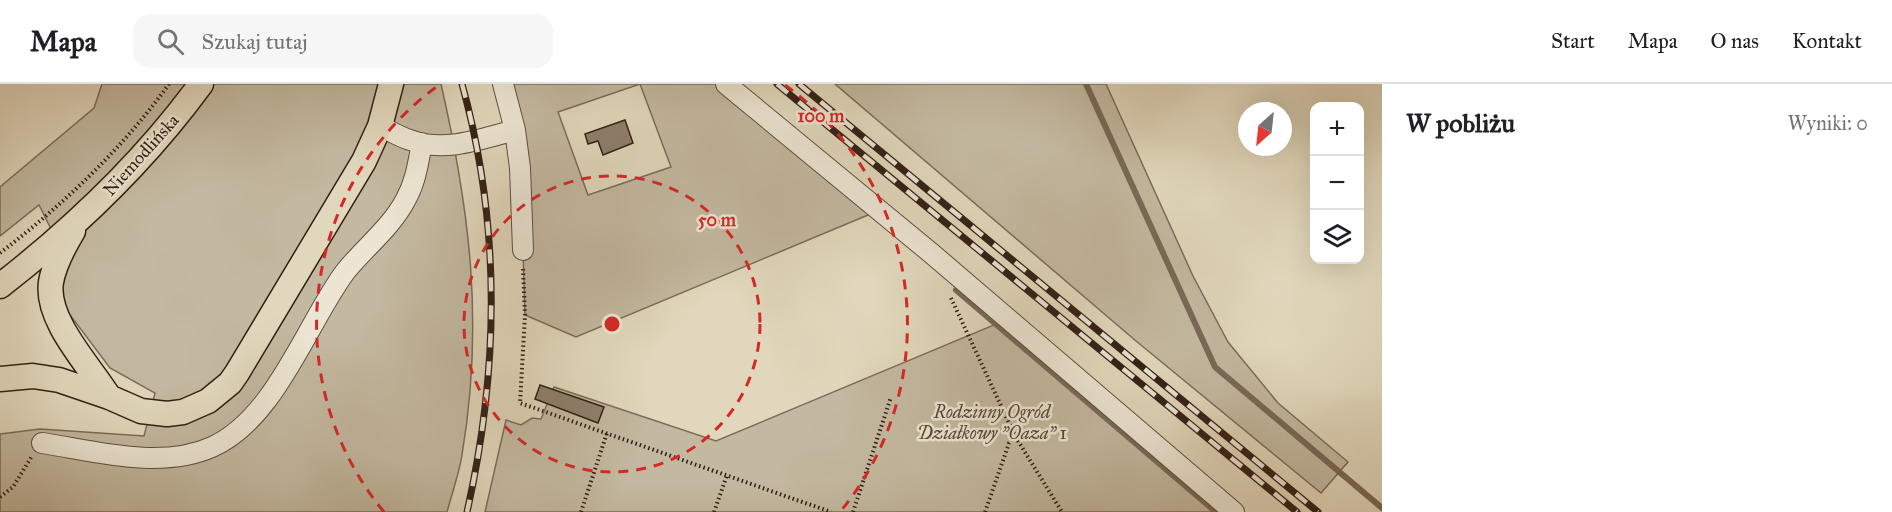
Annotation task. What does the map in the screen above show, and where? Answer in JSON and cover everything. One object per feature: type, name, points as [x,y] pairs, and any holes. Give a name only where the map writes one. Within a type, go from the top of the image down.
[{"type":"main road","points":[[0,379],[42,377],[109,397],[141,411],[167,414],[196,407],[225,388],[249,354],[348,188],[380,126],[391,84]]},
{"type":"main road","name":"Niemodlińska","points":[[0,286],[76,223],[130,170],[194,90]]},
{"type":"main road","points":[[76,223],[54,271],[50,294],[59,322],[109,397]]},
{"type":"street","points":[[503,84],[515,130],[520,168],[523,250]]},
{"type":"street","points":[[726,84],[931,253],[1234,512]]},
{"type":"street","points":[[380,126],[422,143],[454,144],[515,130]]},
{"type":"street","points":[[42,443],[120,454],[163,457],[198,453],[214,447],[244,424],[274,387],[346,272],[394,218],[406,201],[415,181],[422,143]]},
{"type":"path","points":[[0,253],[38,223],[95,169],[169,84]]},
{"type":"path","points":[[523,250],[525,315],[520,403],[831,512]]},
{"type":"path","points":[[951,296],[1015,436],[1062,512]]},
{"type":"path","points":[[853,512],[891,397]]},
{"type":"path","points":[[580,512],[607,433]]},
{"type":"path","points":[[985,512],[1010,443],[1015,436]]},
{"type":"path","points":[[0,497],[12,487],[42,443]]},
{"type":"path","points":[[714,512],[727,475]]},
{"type":"green space","points":[[102,84],[441,84],[460,177],[471,268],[473,314],[469,407],[461,462],[447,512],[0,512],[0,434],[40,429],[144,436],[155,393],[110,368],[64,307],[61,288],[67,261],[39,205],[0,236],[0,187],[94,108]]},
{"type":"green space","points":[[503,84],[640,84],[726,84],[880,210],[576,337],[525,315],[523,250]],"holes":[[[640,84],[671,167],[588,195],[558,112]]]},
{"type":"green space","points":[[835,84],[1106,84],[1193,276],[1228,342],[1278,403],[1348,462],[1321,493],[1136,341]]},
{"type":"green space","name":"Rodzinny Ogród Działkowy \"Oaza\" 1","points":[[1008,319],[1234,512],[485,512],[506,420],[521,425],[532,418],[541,419],[554,387],[716,441]]},
{"type":"building","points":[[625,120],[633,143],[603,155],[598,141],[588,144],[585,134]]},
{"type":"building","points":[[540,385],[604,407],[598,423],[535,399]]},
{"type":"waterway","points":[[1086,84],[1215,367],[1382,508]]},
{"type":"waterway","points":[[956,290],[1216,512]]},
{"type":"railway","points":[[462,84],[475,137],[484,190],[491,298],[490,351],[485,405],[478,459],[467,512]]},
{"type":"railway","points":[[777,84],[1297,512]]},
{"type":"railway","points":[[799,84],[1318,512]]}]
